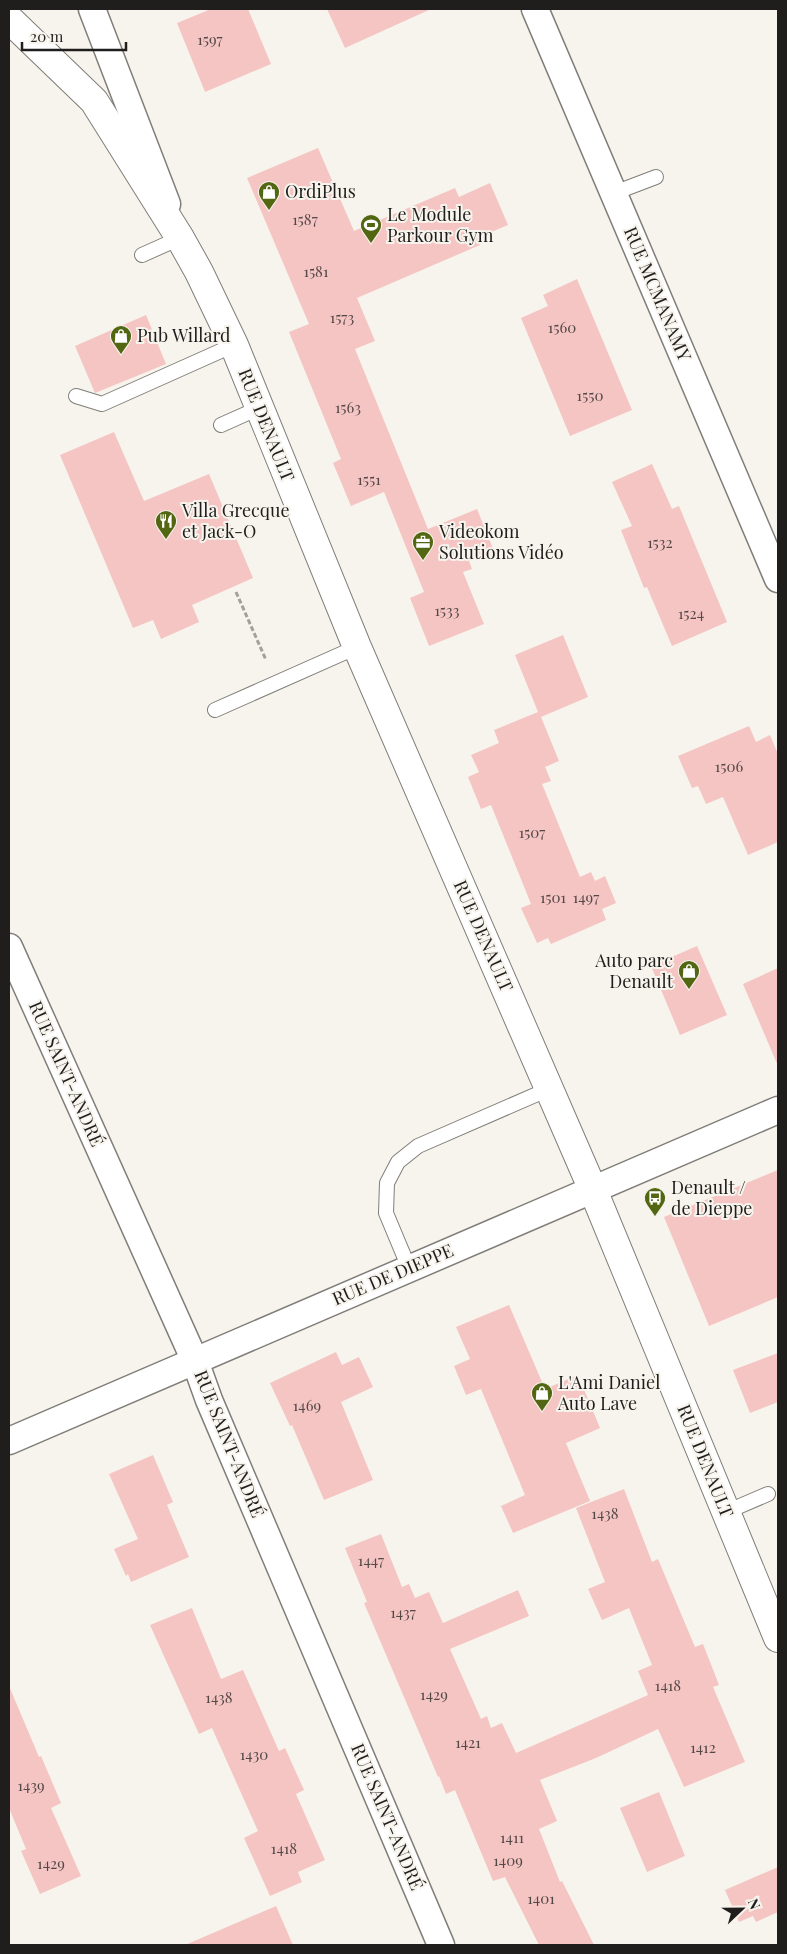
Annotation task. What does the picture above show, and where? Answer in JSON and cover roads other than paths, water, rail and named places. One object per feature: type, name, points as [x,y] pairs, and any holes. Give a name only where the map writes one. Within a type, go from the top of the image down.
[{"type":"main road","name":"RUE DENAULT","points":[[9,19],[94,101],[180,238],[199,272],[234,345],[357,647],[593,1190],[778,1638]]},
{"type":"street","name":"RUE DENAULT","points":[[92,9],[180,238]]},
{"type":"street","name":"RUE MCMANAMY","points":[[535,9],[778,579]]},
{"type":"street","name":"RUE SAINT-ANDRÉ","points":[[9,947],[195,1360],[209,1400],[441,1945]]},
{"type":"street","name":"RUE DE DIEPPE","points":[[9,1441],[778,1110]]},
{"type":"lane","points":[[614,194],[656,177]]},
{"type":"lane","points":[[142,255],[180,238]]},
{"type":"lane","points":[[76,396],[102,404],[234,345]]},
{"type":"lane","points":[[221,425],[259,408]]},
{"type":"lane","points":[[215,710],[357,647]]},
{"type":"lane","points":[[409,1268],[386,1213],[387,1184],[398,1162],[418,1146],[549,1088]]},
{"type":"lane","points":[[726,1512],[768,1494]]},
{"type":"place","name":"OrdiPlus","points":[[269,211]]},
{"type":"place","name":"Le Module Parkour Gym","points":[[371,244]]},
{"type":"place","name":"Pub Willard","points":[[121,355]]},
{"type":"place","name":"Villa Grecque et Jack-O","points":[[166,540]]},
{"type":"place","name":"Videokom Solutions Vidéo","points":[[423,561]]},
{"type":"place","name":"Auto parc Denault","points":[[689,990]]},
{"type":"place","name":"Denault / de Dieppe","points":[[655,1217]]},
{"type":"place","name":"L'Ami Daniel Auto Lave","points":[[542,1412]]}]
